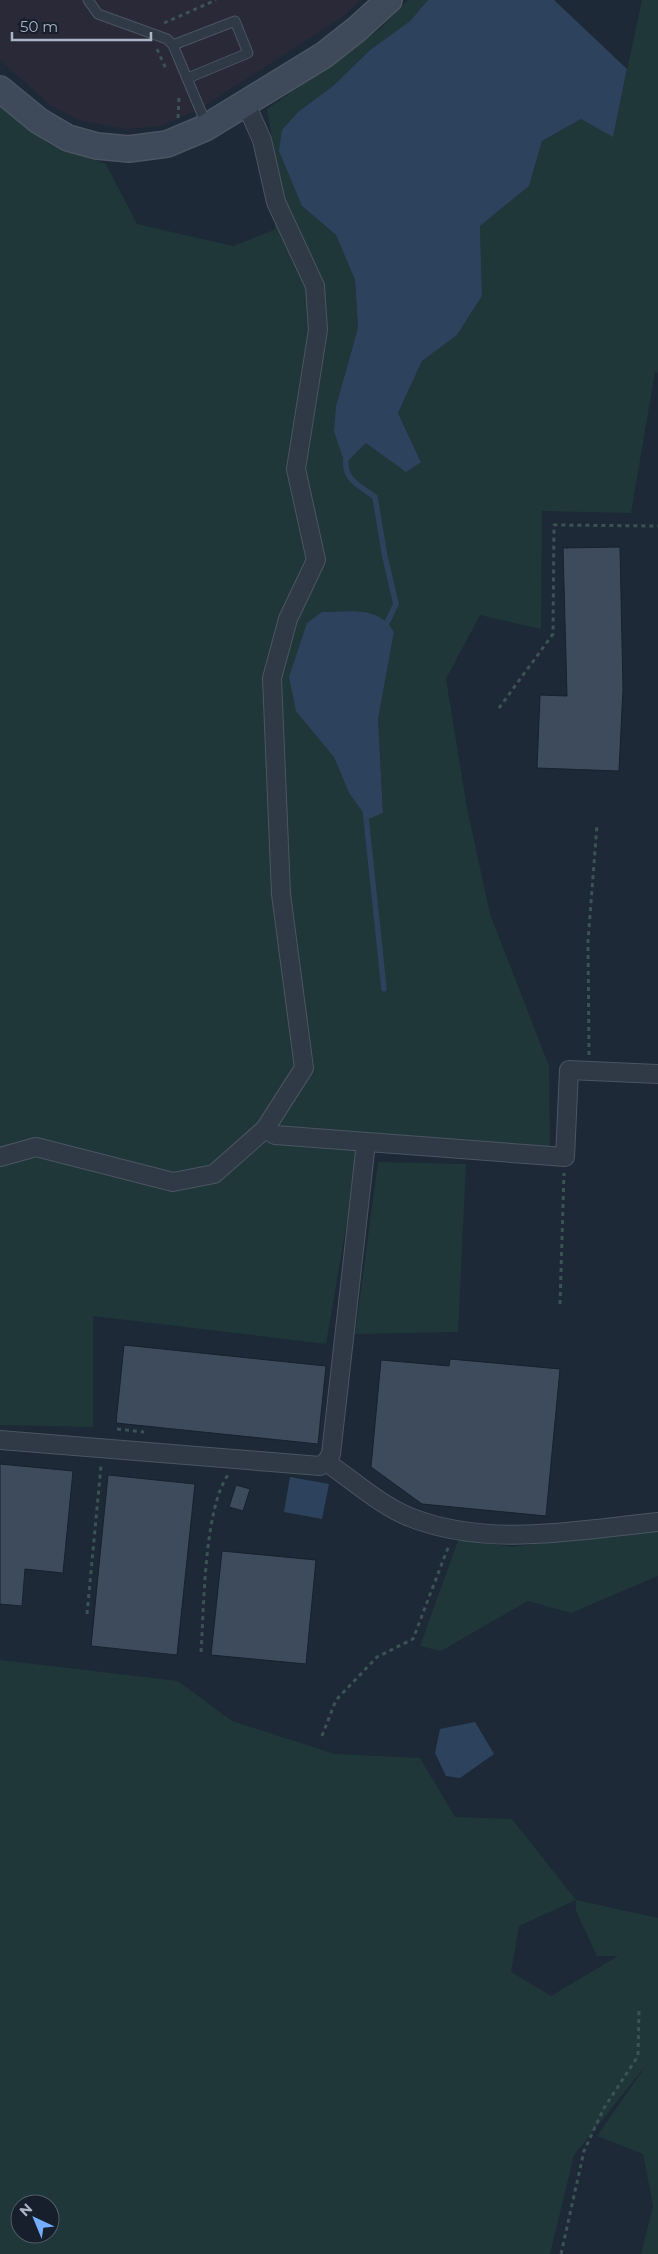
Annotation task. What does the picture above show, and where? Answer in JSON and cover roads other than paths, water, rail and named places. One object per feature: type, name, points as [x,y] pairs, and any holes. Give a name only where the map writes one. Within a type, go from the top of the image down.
[{"type":"street","points":[[0,88],[39,121],[68,138],[96,146],[129,149],[167,144],[207,126],[324,55],[389,0]]},
{"type":"street","points":[[0,1157],[36,1147],[173,1182],[214,1174],[265,1129],[304,1068],[281,894],[272,678],[288,619],[316,560],[296,469],[318,330],[315,286],[276,202],[262,140],[244,102]]},
{"type":"street","points":[[265,1129],[276,1134],[366,1143],[565,1158],[569,1070],[658,1074]]},
{"type":"street","points":[[0,1440],[320,1466],[326,1462],[331,1454],[366,1143]]},
{"type":"street","points":[[326,1462],[394,1510],[413,1518],[452,1529],[520,1536],[658,1522]]},
{"type":"lane","points":[[88,0],[98,14],[166,38],[173,45],[207,126]]},
{"type":"lane","points":[[173,45],[235,21],[248,53],[188,78]]},
{"type":"water","points":[[428,0],[554,0],[627,69],[613,137],[581,119],[542,141],[529,186],[480,226],[482,296],[457,335],[422,361],[398,413],[421,462],[406,472],[366,443],[345,464],[334,431],[336,406],[358,328],[355,280],[336,235],[302,206],[279,151],[282,130],[298,112],[333,86],[370,50],[410,21]]},
{"type":"water","points":[[353,611],[372,614],[380,617],[394,632],[378,719],[383,813],[368,819],[349,793],[334,757],[296,711],[289,677],[307,623],[322,612]]},
{"type":"water","points":[[290,1477],[329,1484],[322,1519],[284,1512]]},
{"type":"water","points":[[475,1722],[494,1754],[460,1778],[446,1776],[435,1753],[440,1729]]},
{"type":"waterway","points":[[346,457],[347,471],[350,477],[375,497],[385,557],[396,604],[385,627]]},
{"type":"waterway","points":[[365,808],[384,989]]}]
